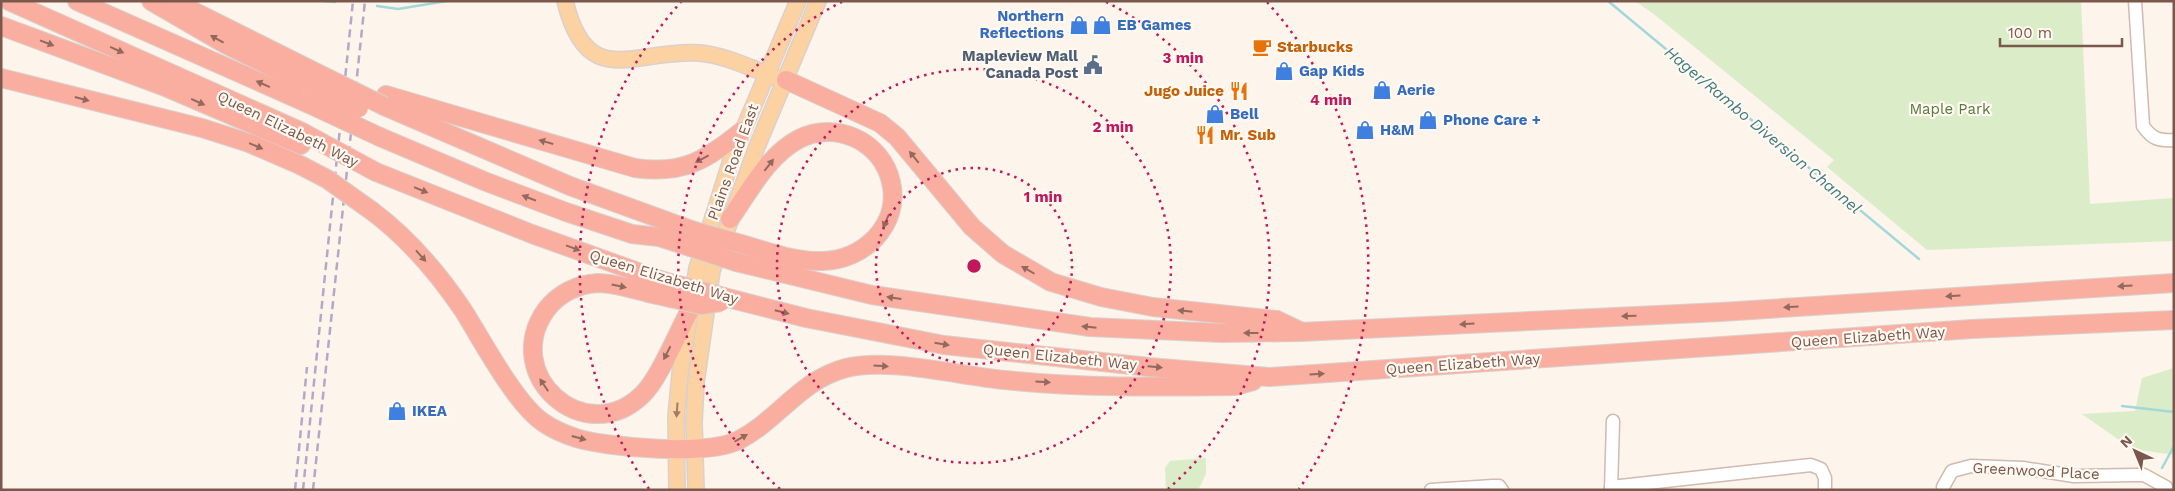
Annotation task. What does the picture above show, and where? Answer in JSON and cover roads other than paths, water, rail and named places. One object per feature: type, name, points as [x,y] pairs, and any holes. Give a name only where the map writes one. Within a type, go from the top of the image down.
[{"type":"highway","name":"Queen Elizabeth Way","points":[[9,1],[376,172],[532,234],[660,288],[944,345],[1111,363],[1269,376],[1972,330],[2174,320]]},
{"type":"highway","name":"Queen Elizabeth Way","points":[[77,1],[380,137],[484,181],[566,212],[632,234],[692,239],[736,262],[872,295],[1090,327],[1222,333],[1300,332],[1721,312],[2174,283]]},
{"type":"highway","points":[[151,1],[225,44],[384,107],[692,239],[741,244],[789,258],[814,261],[840,260],[860,252],[878,235],[891,209],[892,192],[888,172],[876,153],[853,136],[833,132],[807,135],[790,144],[771,162],[730,219]]},
{"type":"highway","points":[[173,1],[309,77]]},
{"type":"highway","points":[[1,26],[302,139]]},
{"type":"highway","points":[[1,78],[202,128],[249,142],[300,164],[327,179],[372,211],[406,240],[436,273],[520,398],[542,422],[559,432],[596,442],[686,449],[721,446],[738,441],[760,426],[792,397],[817,380],[846,368],[873,366],[910,368],[1005,380],[1096,386],[1235,386],[1269,376]]},
{"type":"highway","points":[[786,80],[880,123],[897,137],[972,227],[1003,254],[1051,282],[1101,297],[1153,307],[1277,320],[1300,332]]},
{"type":"highway","points":[[384,107],[652,171],[673,170],[696,162],[715,152],[742,131]]},
{"type":"highway","points":[[384,107],[567,198],[633,223],[659,237]]},
{"type":"highway","points":[[660,288],[598,283],[575,288],[562,294],[550,304],[539,320],[532,337],[536,372],[552,395],[566,405],[589,413],[606,413],[627,407],[643,394],[657,375],[690,310]]},
{"type":"main road","points":[[565,1],[580,42],[592,53],[601,57],[628,59],[686,53],[705,54],[731,60],[786,80]]},
{"type":"main road","name":"Plains Road East","points":[[696,490],[676,416],[680,374],[697,268],[706,234],[742,131],[798,1]]},
{"type":"main road","name":"Plains Road East","points":[[677,490],[686,449],[712,271],[756,149],[818,1]]},
{"type":"street","points":[[2136,1],[2143,126],[2148,134],[2160,141],[2174,140]]},
{"type":"street","points":[[1613,421],[1612,488],[1811,465],[1821,469],[1825,478],[1825,490]]},
{"type":"street","name":"Greenwood Place","points":[[1943,487],[1952,471],[1971,466],[2023,468],[2074,476],[2144,475],[2168,485]]},
{"type":"street","points":[[1431,490],[1499,486],[1502,490]]},
{"type":"waterway","points":[[324,1],[335,2]]},
{"type":"waterway","points":[[377,6],[398,9],[447,1]]},
{"type":"waterway","name":"Hager/Rambo Diversion Channel","points":[[1608,1],[1919,259]]},
{"type":"waterway","name":"Hager/Rambo Diversion Channel","points":[[2122,406],[2174,412]]},
{"type":"waterway","points":[[2162,468],[2174,446]]},
{"type":"railway","points":[[303,490],[353,1]]},
{"type":"railway","points":[[313,490],[365,1]]},
{"type":"railway","points":[[295,490],[307,367]]},
{"type":"place","name":"Northern Reflections","points":[[1079,25]]},
{"type":"place","name":"EB Games","points":[[1102,25]]},
{"type":"place","name":"Starbucks","points":[[1262,47]]},
{"type":"place","name":"Mapleview Mall Canada Post","points":[[1093,65]]},
{"type":"place","name":"Gap Kids","points":[[1284,71]]},
{"type":"place","name":"Aerie","points":[[1382,90]]},
{"type":"place","name":"Jugo Juice","points":[[1239,91]]},
{"type":"place","name":"Bell","points":[[1215,114]]},
{"type":"place","name":"Phone Care +","points":[[1428,120]]},
{"type":"place","name":"H&M","points":[[1365,130]]},
{"type":"place","name":"Mr. Sub","points":[[1205,135]]},
{"type":"place","name":"IKEA","points":[[397,411]]},
{"type":"park label","name":"Maple Park","points":[[1950,109]]}]
